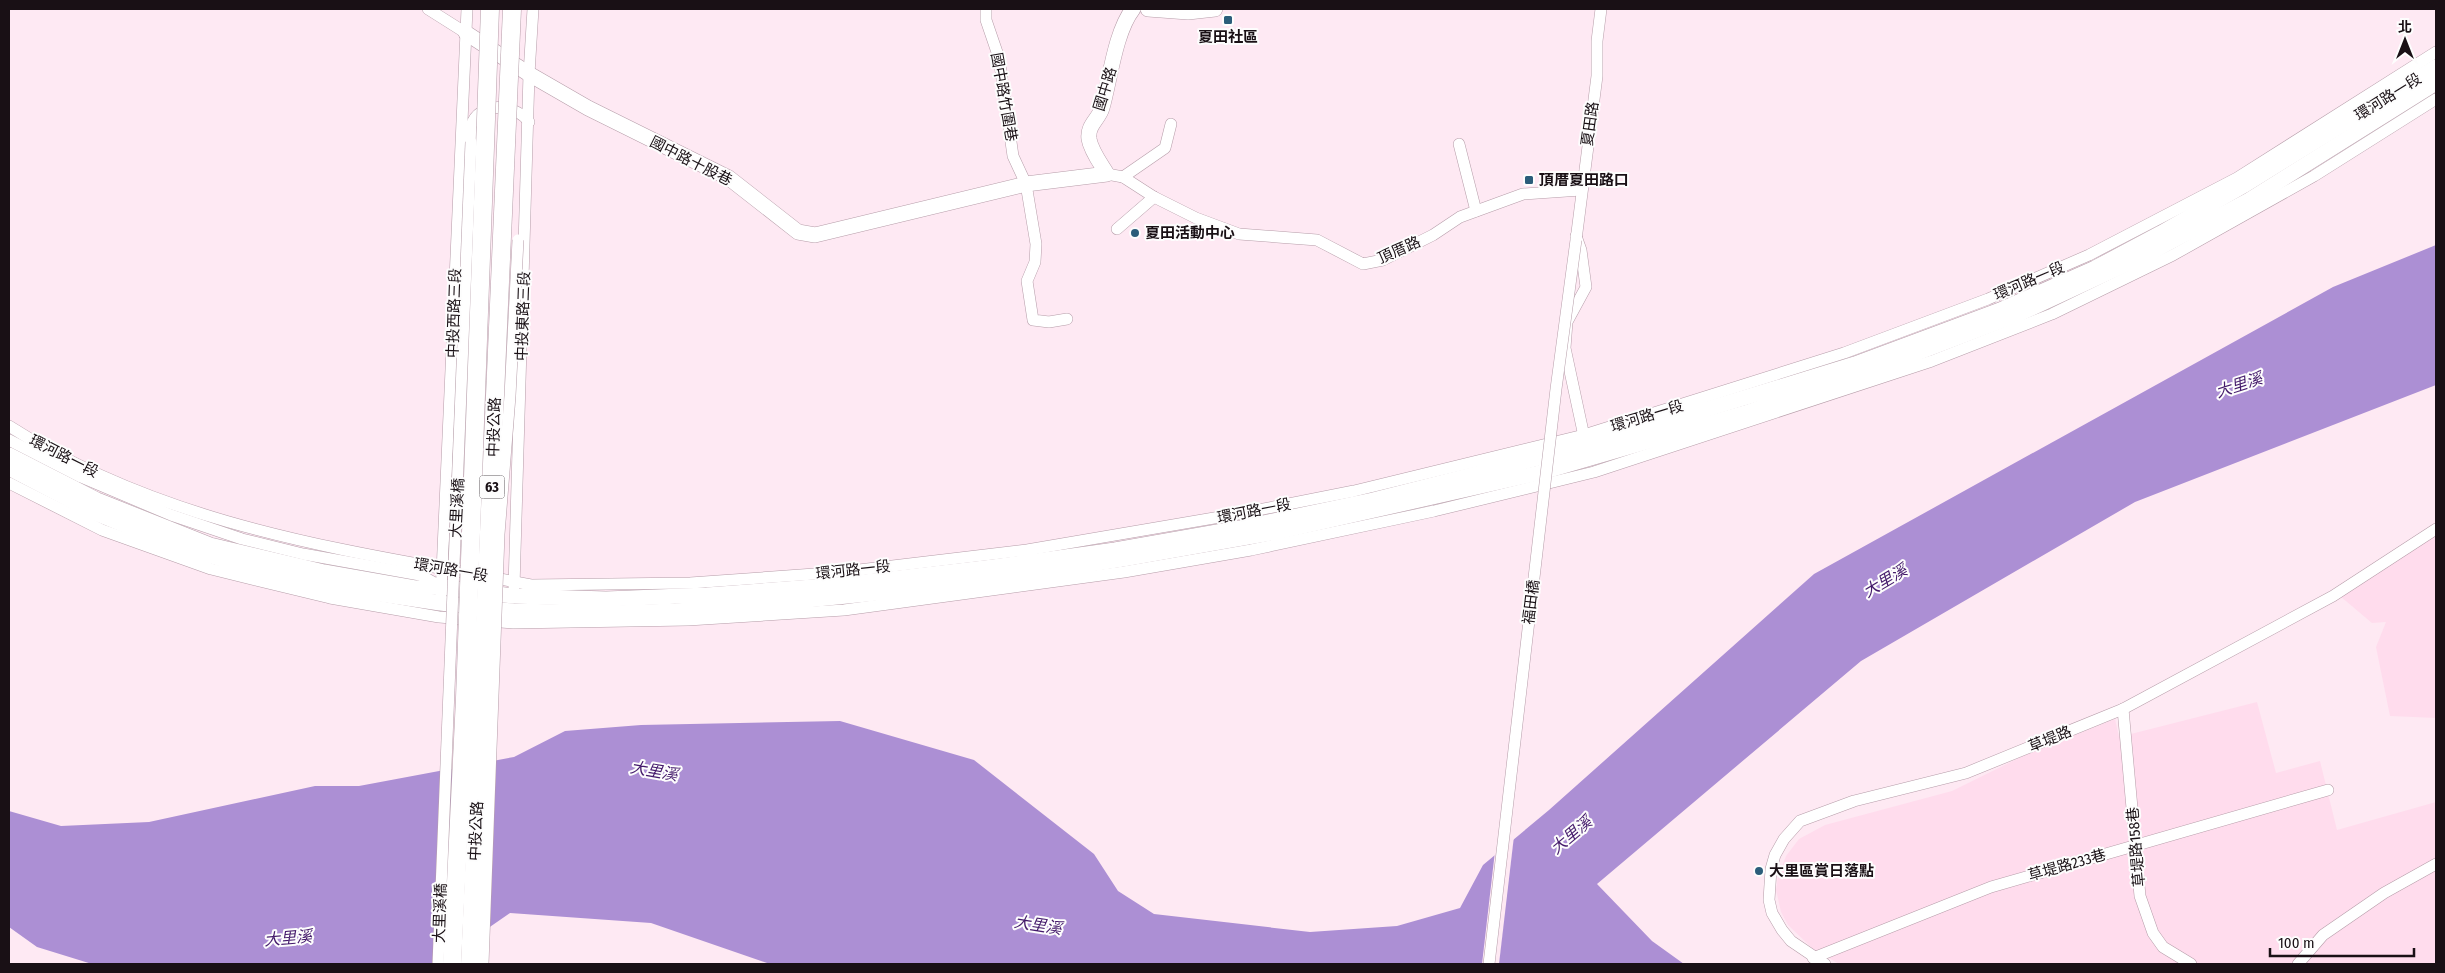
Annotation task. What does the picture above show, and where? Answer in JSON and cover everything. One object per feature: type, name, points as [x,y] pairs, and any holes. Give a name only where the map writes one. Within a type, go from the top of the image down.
[{"type":"main road","name":"中投公路","points":[[452,964],[465,698],[490,9]]},
{"type":"main road","name":"中投公路","points":[[470,964],[512,9]]},
{"type":"street","name":"國中路十股巷","points":[[428,9],[529,74],[588,108],[729,178],[798,232],[820,234],[1026,184]]},
{"type":"street","name":"中投西路三段","points":[[440,610],[467,9]]},
{"type":"street","name":"中投東路三段","points":[[513,603],[529,74],[533,9]]},
{"type":"street","name":"國中路竹圍巷","points":[[986,9],[986,20],[999,58],[1013,156],[1026,184],[1036,244],[1035,262],[1027,281],[1033,320],[1049,322],[1068,319]]},
{"type":"street","name":"國中路","points":[[1107,174],[1089,139],[1092,123],[1102,110],[1104,92],[1115,55],[1129,15],[1133,9]]},
{"type":"street","points":[[1148,9],[1188,12],[1215,9]]},
{"type":"street","name":"夏田路","points":[[1576,238],[1596,76],[1597,41],[1601,9]]},
{"type":"street","name":"環河路一段","points":[[1589,453],[1844,353],[1988,300],[2089,255],[2238,178],[2436,52]]},
{"type":"street","name":"環河路一段","points":[[9,456],[98,500],[210,545],[324,572],[415,588],[442,587],[513,603],[576,613],[676,611],[889,593],[957,585],[1123,560],[1277,532],[1490,484],[1589,453],[1854,364],[2000,310],[2086,272],[2161,233],[2243,186],[2436,67]]},
{"type":"street","name":"環河路一段","points":[[9,440],[40,471],[93,512],[171,544],[272,574],[440,610],[513,603],[532,585],[690,584],[842,572],[1027,550],[1243,513],[1354,491],[1589,453],[1745,412],[1865,373],[2019,314],[2144,256],[2249,200],[2436,83]]},
{"type":"street","name":"環河路一段","points":[[1589,453],[1932,360],[2052,314],[2173,255],[2255,210],[2314,176],[2436,99]]},
{"type":"street","points":[[464,100],[471,142]]},
{"type":"street","points":[[471,142],[472,126],[478,116],[488,109],[504,107],[516,110],[529,122]]},
{"type":"street","points":[[1123,177],[1165,148],[1170,124]]},
{"type":"street","name":"大里溪橋","points":[[438,964],[471,142]]},
{"type":"street","points":[[1459,144],[1476,211]]},
{"type":"street","points":[[1026,184],[1107,174]]},
{"type":"street","name":"頂厝路","points":[[1107,174],[1123,177],[1154,197],[1196,218],[1239,234],[1317,240],[1363,264],[1383,260],[1433,235],[1460,217],[1522,194],[1581,190]]},
{"type":"street","points":[[483,964],[499,534],[510,396],[518,240],[526,190]]},
{"type":"street","points":[[1116,230],[1154,197]]},
{"type":"street","points":[[1576,238],[1581,250],[1586,287],[1567,322],[1566,348],[1589,453]]},
{"type":"street","name":"福田橋","points":[[1489,964],[1556,389],[1576,238]]},
{"type":"street","name":"環河路一段","points":[[9,426],[40,471]]},
{"type":"street","name":"環河路一段","points":[[9,468],[117,483],[181,507],[256,531],[443,568],[513,603]]},
{"type":"street","name":"環河路一段","points":[[9,483],[40,471]]},
{"type":"street","name":"草堤路","points":[[1825,964],[1813,958],[1782,930],[1772,913],[1769,900],[1771,869],[1775,855],[1784,839],[1800,821],[1854,801],[1966,773],[2123,709],[2333,596],[2436,529]]},
{"type":"street","name":"草堤路158巷","points":[[2123,709],[2140,896],[2153,933],[2163,947],[2191,964]]},
{"type":"street","name":"草堤路233巷","points":[[1813,958],[1992,887],[2328,790]]},
{"type":"street","points":[[2298,964],[2323,935],[2384,893],[2436,864]]},
{"type":"shaded area","points":[[2436,533],[2436,718],[2390,716],[2376,647],[2386,622],[2372,623],[2340,596]]},
{"type":"shaded area","points":[[2257,702],[2276,773],[2320,761],[2337,830],[2436,802],[2436,964],[1839,964],[1812,948],[1788,925],[1781,912],[1776,890],[1778,877],[1786,856],[1799,839],[1825,825],[1952,791],[2023,756],[2115,719],[2119,737]]},
{"type":"water","name":"大里溪","points":[[2436,245],[2436,385],[2135,502],[1861,661],[1597,884],[1652,941],[1684,964],[770,964],[651,923],[510,913],[445,958],[460,964],[92,964],[37,947],[9,927],[9,811],[61,826],[149,822],[315,786],[359,786],[514,757],[565,731],[641,725],[840,721],[974,760],[1094,854],[1118,891],[1154,914],[1310,932],[1397,926],[1460,908],[1483,865],[1549,810],[1814,574],[2333,287]]},
{"type":"pier","points":[[1514,836],[1499,964],[1482,964],[1495,851]]},
{"type":"place","name":"夏田社區","points":[[1228,20]]},
{"type":"place","name":"頂厝夏田路口","points":[[1529,180]]},
{"type":"place","name":"夏田活動中心","points":[[1135,233]]},
{"type":"place","name":"大里區賞日落點","points":[[1759,871]]}]
